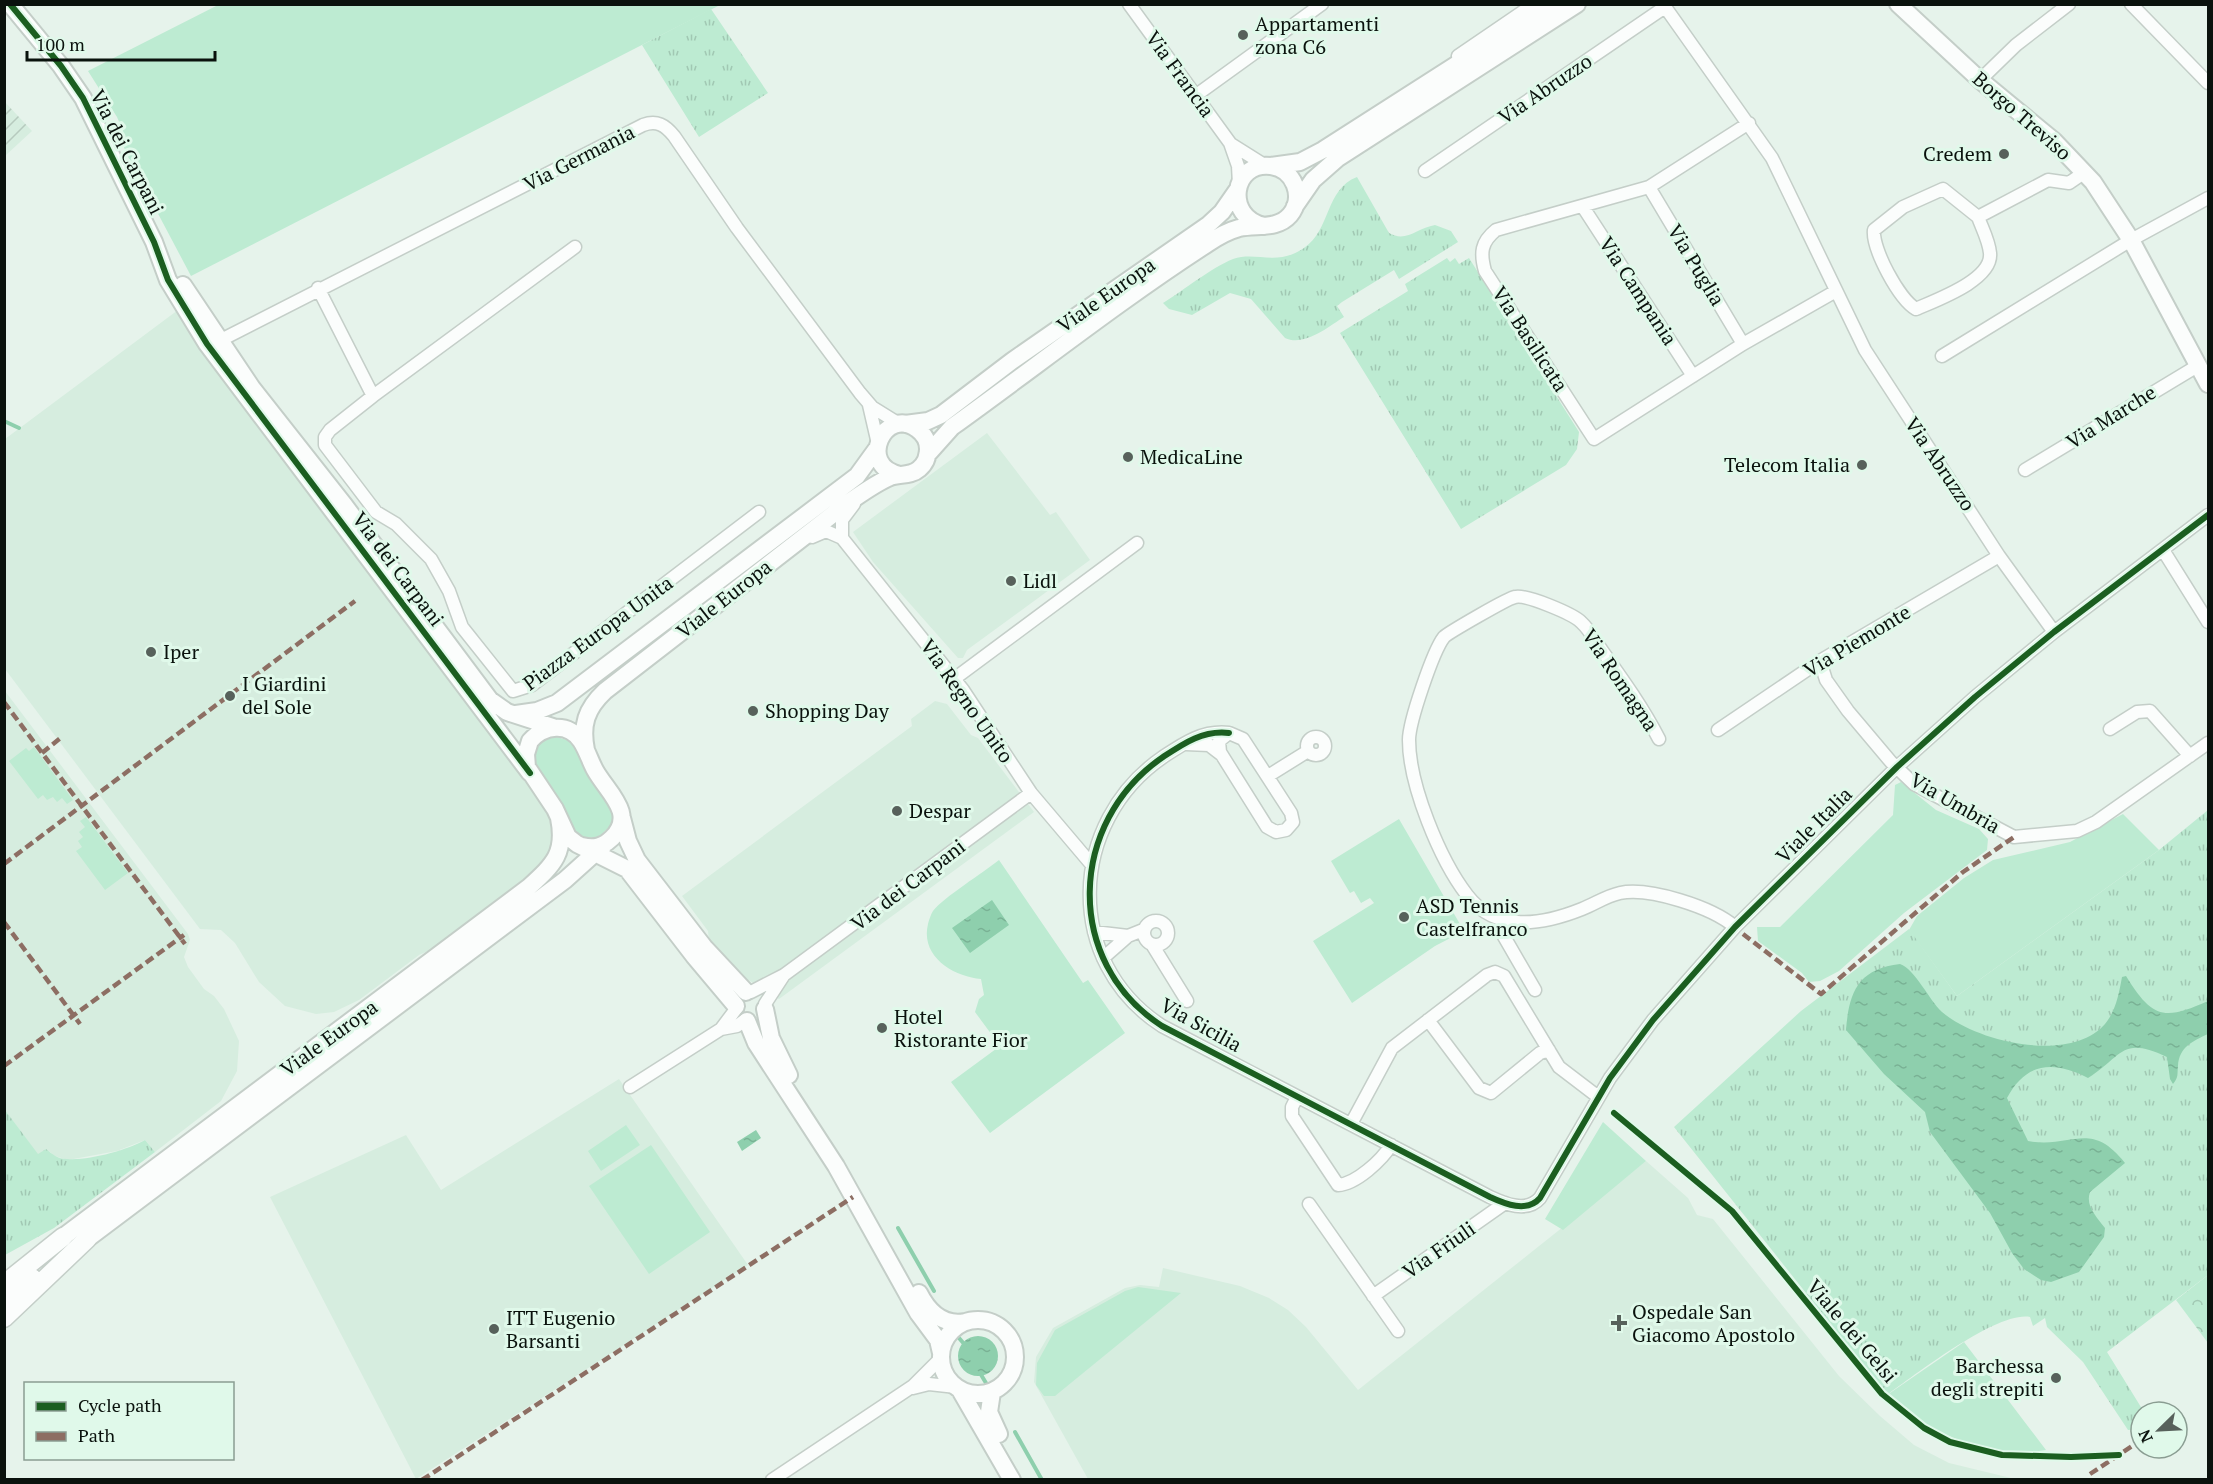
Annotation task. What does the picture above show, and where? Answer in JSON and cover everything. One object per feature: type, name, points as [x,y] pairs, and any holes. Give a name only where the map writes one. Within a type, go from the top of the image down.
[{"type":"main road","points":[[4,1271],[63,1237]]},
{"type":"main road","points":[[4,1284],[63,1237]]},
{"type":"main road","points":[[4,1299],[87,1239]]},
{"type":"main road","points":[[4,1318],[87,1239]]},
{"type":"street","name":"Via dei Carpani","points":[[10,4],[61,66],[83,98],[154,242],[177,296],[295,441],[486,695],[497,706],[511,714],[544,728],[574,733],[586,750]]},
{"type":"street","name":"Via Francia","points":[[1130,4],[1230,143],[1237,159],[1239,187]]},
{"type":"street","points":[[1195,96],[1322,4]]},
{"type":"street","points":[[1438,76],[1474,43],[1534,4]]},
{"type":"street","name":"Viale Europa","points":[[511,714],[537,711],[557,703],[856,476],[886,430],[902,424],[924,422],[941,415],[1012,361],[1208,225],[1222,212],[1250,171],[1306,160],[1551,4]]},
{"type":"street","name":"Viale Europa","points":[[586,750],[583,726],[594,701],[814,529],[875,486],[916,471],[952,427],[1146,284],[1218,237],[1241,228],[1264,226],[1283,221],[1313,180],[1338,158],[1577,4]]},
{"type":"street","name":"Borgo Treviso","points":[[1898,4],[1980,80],[2054,141],[2085,172],[2101,192],[2131,240],[2208,384]]},
{"type":"street","points":[[1980,80],[2016,45],[2069,4]]},
{"type":"street","points":[[2131,4],[2208,83]]},
{"type":"street","name":"Via Abruzzo","points":[[1425,171],[1664,6],[1749,123],[1787,186],[1836,291],[1875,366],[1999,556],[2054,632]]},
{"type":"street","name":"Via Germania","points":[[218,346],[318,288],[643,125],[656,123],[666,127],[674,136],[737,228],[869,405],[902,424]]},
{"type":"street","points":[[1583,207],[1648,187],[1749,123]]},
{"type":"street","name":"Via Francia","points":[[1230,143],[1268,166]]},
{"type":"street","points":[[1268,166],[1283,170],[1293,180],[1297,193],[1295,207]]},
{"type":"street","points":[[1978,217],[2048,180],[2069,183],[2085,172]]},
{"type":"street","points":[[1239,187],[1238,204],[1243,213],[1250,220],[1264,226]]},
{"type":"street","name":"Via Puglia","points":[[1648,187],[1743,344]]},
{"type":"street","points":[[1943,189],[1978,217],[1990,253],[1989,265],[1965,287],[1916,309],[1909,305],[1873,241],[1874,230],[1903,207],[1943,189]]},
{"type":"street","points":[[1942,356],[2131,240],[2208,198]]},
{"type":"street","name":"Via Basilicata","points":[[1583,207],[1508,225],[1487,237],[1481,257],[1485,271],[1594,439],[1693,376]]},
{"type":"street","name":"Via Campania","points":[[1583,207],[1693,376]]},
{"type":"street","name":"Via dei Carpani","points":[[154,242],[218,346],[236,386],[317,488],[530,773],[559,818],[568,837],[594,848]]},
{"type":"street","name":"Piazza Europa Unita","points":[[575,247],[373,396],[330,430],[325,437],[324,445],[376,512],[396,524],[430,559],[449,591],[462,627],[513,691],[532,685],[759,512]]},
{"type":"street","points":[[318,288],[373,396]]},
{"type":"street","points":[[1693,376],[1743,344],[1836,291]]},
{"type":"street","name":"Via Marche","points":[[2025,470],[2199,365]]},
{"type":"street","name":"Via dei Carpani","points":[[236,386],[242,384],[280,434],[295,441]]},
{"type":"street","name":"Via Germania","points":[[869,405],[878,445]]},
{"type":"street","points":[[902,424],[914,427],[923,434],[927,444],[927,455]]},
{"type":"street","points":[[878,445],[882,464],[889,471],[900,475]]},
{"type":"street","points":[[842,537],[840,527],[845,514],[875,486]]},
{"type":"street","name":"Viale Italia","points":[[1505,1203],[1524,1207],[1538,1200],[1598,1096],[1653,1020],[1735,927],[1897,767],[2054,632],[2208,515]]},
{"type":"street","points":[[736,591],[818,532],[830,531],[842,537]]},
{"type":"street","name":"Via Regno Unito","points":[[842,537],[954,679],[1031,793],[1092,865]]},
{"type":"street","points":[[954,679],[1137,543]]},
{"type":"street","points":[[2163,550],[2208,622]]},
{"type":"street","name":"Via Piemonte","points":[[1718,730],[1820,662],[1999,556]]},
{"type":"street","name":"Via Romagna","points":[[1500,921],[1487,916],[1467,895],[1444,856],[1421,800],[1410,753],[1409,737],[1427,674],[1445,636],[1515,596],[1529,598],[1570,615],[1581,622],[1642,707],[1659,739]]},
{"type":"street","name":"Via Umbria","points":[[1820,662],[1826,680],[1872,741],[1914,784],[2014,837],[2077,831],[2087,827],[2190,756]]},
{"type":"street","name":"Viale Europa","points":[[530,773],[526,752],[529,743],[544,728],[557,703]]},
{"type":"street","points":[[2110,729],[2137,712],[2150,711],[2190,756],[2208,743]]},
{"type":"street","points":[[1229,733],[1243,739],[1268,776],[1293,818],[1291,827],[1281,832],[1268,827],[1218,747],[1219,741],[1229,733]]},
{"type":"street","name":"Via Sicilia","points":[[1229,733],[1206,734],[1185,744],[1151,766],[1127,790],[1103,829],[1092,865],[1090,905],[1094,932],[1103,958],[1124,992],[1153,1020],[1297,1097],[1505,1203]]},
{"type":"street","points":[[1185,744],[1209,746],[1222,755]]},
{"type":"street","points":[[586,750],[595,770],[618,804],[628,841],[637,860],[704,947],[748,992],[759,994],[765,1007],[771,1038],[782,1062],[858,1194],[927,1307],[946,1320],[965,1322],[981,1320],[997,1325],[1009,1336],[1014,1346],[1015,1357],[1012,1372],[1004,1384],[992,1392],[973,1394],[958,1388],[929,1384],[909,1389]]},
{"type":"street","points":[[1268,776],[1308,751]]},
{"type":"street","name":"Via dei Carpani","points":[[748,992],[784,975],[1031,793]]},
{"type":"street","name":"Viale Europa","points":[[63,1237],[529,887],[559,854],[563,839],[559,818]]},
{"type":"street","name":"Viale Europa","points":[[87,1239],[565,880],[594,848],[618,831],[622,818]]},
{"type":"street","points":[[594,848],[620,864],[640,883],[694,956],[741,1014],[756,1043],[858,1194],[918,1313],[938,1340],[946,1376],[958,1388],[1012,1479]]},
{"type":"street","points":[[565,880],[598,861],[620,864]]},
{"type":"street","points":[[1535,990],[1502,933],[1500,921],[1507,923],[1551,918],[1619,893],[1642,892],[1674,899],[1721,918],[1735,927]]},
{"type":"street","points":[[1103,958],[1128,936],[1143,930],[1151,921],[1159,921],[1166,926],[1167,938],[1161,944],[1153,946]]},
{"type":"street","points":[[1143,930],[1146,942],[1153,946],[1187,1001]]},
{"type":"street","points":[[1094,932],[1128,936]]},
{"type":"street","points":[[1351,1124],[1392,1048],[1487,975],[1495,972],[1504,976],[1558,1067],[1598,1096]]},
{"type":"street","name":"Via dei Carpani","points":[[765,1007],[784,975]]},
{"type":"street","points":[[741,1014],[738,997],[748,992]]},
{"type":"street","points":[[741,1014],[759,1019],[765,1007]]},
{"type":"street","points":[[630,1087],[722,1029],[741,1014]]},
{"type":"street","points":[[1428,1020],[1485,1093],[1491,1093],[1540,1053],[1549,1050]]},
{"type":"street","points":[[1297,1097],[1292,1107],[1293,1116],[1338,1185],[1348,1183],[1376,1162],[1391,1145]]},
{"type":"street","name":"Via Friuli","points":[[1373,1296],[1505,1203]]},
{"type":"street","points":[[1309,1204],[1398,1331]]},
{"type":"street","points":[[772,1479],[909,1389],[941,1355],[947,1337],[965,1322]]},
{"type":"street","points":[[992,1392],[988,1408],[990,1417],[1024,1479]]},
{"type":"shaded area","points":[[4,101],[32,131],[5,156],[4,156]]},
{"type":"shaded area","points":[[178,310],[541,799],[553,820],[556,836],[550,857],[517,890],[448,942],[419,955],[359,1000],[334,1012],[316,1014],[285,1006],[259,982],[235,943],[221,930],[200,929],[5,669],[5,439]]},
{"type":"shaded area","points":[[987,433],[1050,515],[1056,512],[1090,560],[967,650],[963,658],[958,658],[873,562],[853,532]]},
{"type":"shaded area","points":[[5,691],[188,934],[190,940],[184,957],[188,967],[204,989],[214,996],[224,1009],[239,1041],[237,1071],[221,1101],[155,1152],[145,1140],[117,1151],[68,1160],[55,1156],[46,1149],[38,1155],[5,1110]]},
{"type":"shaded area","points":[[935,701],[947,704],[971,735],[978,738],[1034,812],[779,999],[742,976],[725,961],[709,940],[708,931],[682,896],[912,726],[911,719]]},
{"type":"shaded area","name":"ITT Eugenio Barsanti","points":[[619,1079],[748,1265],[416,1479],[270,1197],[406,1135],[441,1190]]},
{"type":"shaded area","name":"Ospedale San Giacomo Apostolo","points":[[1646,1161],[1688,1198],[1697,1215],[1713,1219],[1839,1376],[1880,1416],[1914,1445],[1949,1463],[2015,1479],[1088,1479],[1034,1382],[1036,1357],[1053,1328],[1125,1288],[1140,1285],[1159,1287],[1163,1268],[1240,1286],[1269,1298],[1288,1310],[1306,1327],[1358,1390]]},
{"type":"green space","points":[[220,4],[720,5],[191,276],[127,155],[120,137],[123,131],[117,117],[88,71]]},
{"type":"green space","points":[[711,9],[768,93],[699,137],[642,45]]},
{"type":"green space","points":[[1357,177],[1389,233],[1395,236],[1406,236],[1435,225],[1451,231],[1458,242],[1399,279],[1394,270],[1342,302],[1337,306],[1344,317],[1316,335],[1300,340],[1285,338],[1251,299],[1230,293],[1192,315],[1169,309],[1163,303],[1207,273],[1233,259],[1284,257],[1304,248],[1319,231],[1339,191]]},
{"type":"green space","points":[[1447,258],[1450,262],[1455,258],[1459,264],[1469,258],[1579,432],[1577,449],[1566,465],[1461,529],[1340,333],[1408,291],[1405,284]]},
{"type":"green space","points":[[551,735],[570,741],[609,803],[613,814],[612,824],[598,838],[585,838],[572,830],[534,764],[537,747]]},
{"type":"green space","points":[[34,747],[73,800],[67,804],[62,798],[57,802],[53,797],[47,800],[43,795],[38,799],[9,761],[26,748],[29,751]]},
{"type":"green space","points":[[1901,782],[1936,810],[1979,829],[1988,839],[1987,850],[1904,913],[1839,971],[1820,981],[1809,982],[1802,973],[1758,941],[1757,927],[1780,927],[1893,815],[1895,785]]},
{"type":"green space","points":[[2208,810],[2208,1275],[2107,1352],[2137,1400],[2129,1400],[2129,1430],[2083,1362],[2047,1327],[2045,1318],[2033,1326],[2030,1317],[2016,1318],[1998,1324],[1957,1346],[1887,1395],[1674,1127],[1801,1011],[1909,929],[1957,996],[2159,850]]},
{"type":"green space","points":[[2123,814],[2159,850],[1957,996],[1909,930],[1917,916],[1964,878],[1993,860],[2070,842]]},
{"type":"green space","points":[[86,817],[128,873],[105,890],[76,851],[82,847],[78,841],[83,837],[79,832],[85,827],[80,821]]},
{"type":"green space","name":"ASD Tennis Castelfranco","points":[[1399,819],[1464,931],[1435,946],[1352,1003],[1313,941],[1374,903],[1370,898],[1361,903],[1354,891],[1350,893],[1331,861]]},
{"type":"green space","points":[[999,860],[1083,983],[1088,980],[1125,1033],[990,1133],[951,1082],[1000,1046],[975,1012],[979,999],[984,995],[981,979],[960,974],[941,963],[929,946],[927,936],[930,917],[938,905]]},
{"type":"green space","points":[[5,1110],[38,1154],[46,1149],[61,1158],[96,1157],[145,1140],[155,1152],[54,1228],[5,1255]]},
{"type":"green space","points":[[1603,1122],[1646,1161],[1563,1230],[1545,1219]]},
{"type":"green space","points":[[626,1125],[640,1145],[601,1171],[588,1151]]},
{"type":"green space","points":[[651,1145],[710,1232],[649,1274],[589,1186]]},
{"type":"green space","points":[[2208,1275],[2208,1343],[2176,1300]]},
{"type":"green space","points":[[1138,1287],[1181,1293],[1055,1396],[1044,1396],[1036,1385],[1037,1363],[1055,1330],[1125,1291]]},
{"type":"green space","points":[[1964,1342],[2046,1450],[2003,1451],[1960,1440],[1921,1421],[1887,1395]]},
{"type":"water","points":[[992,900],[1009,925],[970,953],[952,928]]},
{"type":"water","points":[[1900,964],[1911,972],[1937,1007],[1958,1023],[2000,1040],[2024,1044],[2047,1046],[2070,1043],[2089,1036],[2109,1019],[2122,977],[2126,976],[2144,1001],[2161,1012],[2181,1011],[2208,1001],[2208,1034],[2184,1049],[2173,1084],[2170,1079],[2167,1057],[2140,1048],[2131,1048],[2123,1051],[2088,1078],[2064,1068],[2052,1067],[2032,1071],[2023,1077],[2007,1098],[2028,1141],[2057,1142],[2080,1138],[2091,1139],[2113,1150],[2125,1163],[2090,1192],[2090,1207],[2105,1228],[2104,1237],[2079,1272],[2051,1282],[2041,1280],[2024,1269],[2012,1253],[1990,1213],[1930,1132],[1925,1112],[1884,1074],[1846,1030],[1850,1004],[1858,985],[1874,971]]},
{"type":"water","points":[[756,1130],[761,1138],[742,1151],[737,1142]]},
{"type":"water","points":[[978,1336],[986,1337],[992,1342],[997,1348],[997,1364],[992,1370],[986,1375],[978,1376],[970,1375],[964,1370],[959,1364],[958,1356],[959,1348],[964,1342],[970,1337]]},
{"type":"waterway","points":[[4,421],[19,428]]},
{"type":"waterway","points":[[898,1228],[934,1291]]},
{"type":"waterway","points":[[959,1338],[965,1345]]},
{"type":"waterway","points":[[980,1373],[986,1383]]},
{"type":"waterway","points":[[1015,1432],[1042,1480]]},
{"type":"marked path","points":[[4,864],[355,601]]},
{"type":"marked path","points":[[4,702],[185,944]]},
{"type":"marked path","points":[[42,753],[63,736]]},
{"type":"marked path","points":[[1743,934],[1821,994],[1963,872],[2014,837]]},
{"type":"marked path","points":[[4,922],[80,1024]]},
{"type":"marked path","points":[[4,1066],[184,935]]},
{"type":"marked path","points":[[422,1480],[853,1197]]},
{"type":"marked path","points":[[2090,1474],[2129,1448]]},
{"type":"cycle path","points":[[10,4],[61,66],[83,98],[154,242],[168,280],[207,344],[530,773]]},
{"type":"cycle path","points":[[1229,733],[1202,736],[1186,742],[1163,757],[1132,785],[1109,817],[1095,854],[1090,892],[1094,930],[1107,966],[1130,999],[1162,1026],[1490,1197],[1516,1206],[1529,1205],[1540,1198],[1610,1078],[1653,1020],[1735,927],[1897,767],[1975,697],[2054,632],[2208,515]]},
{"type":"cycle path","name":"Viale dei Gelsi","points":[[1614,1113],[1732,1211],[1882,1394],[1924,1428],[1950,1442],[2002,1455],[2071,1457],[2119,1455]]},
{"type":"place","name":"Appartamenti zona C6","points":[[1243,35]]},
{"type":"place","name":"Credem","points":[[2004,154]]},
{"type":"place","name":"MedicaLine","points":[[1128,457]]},
{"type":"place","name":"Telecom Italia","points":[[1862,465]]},
{"type":"place","name":"Lidl","points":[[1011,581]]},
{"type":"place","name":"Iper","points":[[151,652]]},
{"type":"place","name":"I Giardini del Sole","points":[[230,696]]},
{"type":"place","name":"Shopping Day","points":[[753,711]]},
{"type":"place","name":"Despar","points":[[897,811]]},
{"type":"place","name":"ASD Tennis Castelfranco","points":[[1404,917]]},
{"type":"place","name":"Hotel Ristorante Fior","points":[[882,1028]]},
{"type":"place","name":"Ospedale San Giacomo Apostolo","points":[[1619,1323]]},
{"type":"place","name":"ITT Eugenio Barsanti","points":[[494,1329]]},
{"type":"place","name":"Barchessa degli strepiti","points":[[2056,1378]]}]
